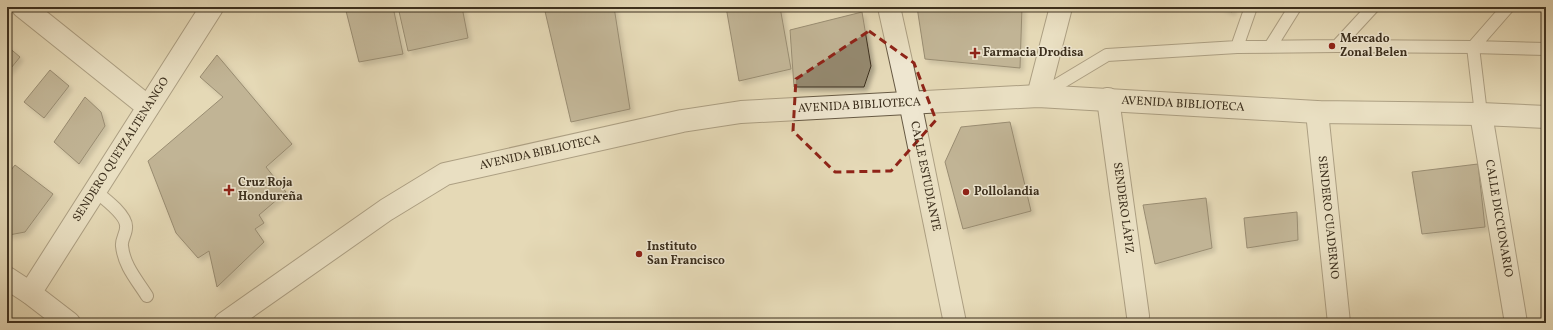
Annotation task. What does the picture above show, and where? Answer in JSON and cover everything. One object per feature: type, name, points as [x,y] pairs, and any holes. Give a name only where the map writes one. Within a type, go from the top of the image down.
[{"type":"street","points":[[23,7],[148,107]]},
{"type":"street","name":"SENDERO QUETZALTENANGO","points":[[30,294],[212,7]]},
{"type":"street","name":"CALLE ESTUDIANTE","points":[[889,7],[955,323]]},
{"type":"street","points":[[1038,96],[1061,7]]},
{"type":"street","name":"AVENIDA BIBLIOTECA","points":[[225,323],[386,210],[445,174],[682,121],[734,113],[1038,96],[1317,112],[1481,114],[1546,117]]},
{"type":"street","name":"SENDERO LÁPIZ","points":[[1108,99],[1138,316]]},
{"type":"street","name":"SENDERO CUADERNO","points":[[1317,112],[1339,323]]},
{"type":"street","name":"CALLE DICCIONARIO","points":[[1481,114],[1516,323]]},
{"type":"street","points":[[7,278],[69,323]]},
{"type":"lane","points":[[1237,47],[1251,7]]},
{"type":"lane","points":[[1270,47],[1295,7]]},
{"type":"lane","points":[[1337,46],[1373,7]]},
{"type":"lane","points":[[1481,114],[1473,47],[1508,7]]},
{"type":"lane","points":[[1038,96],[1107,55],[1237,47],[1337,46],[1546,49]]},
{"type":"lane","points":[[94,191],[108,201],[123,218],[127,227],[122,245],[127,266],[147,296]]},
{"type":"highlighted area","points":[[869,31],[914,63],[936,120],[891,171],[835,172],[793,131],[796,79]]},
{"type":"building","points":[[345,7],[393,7],[403,54],[359,62]]},
{"type":"building","points":[[398,7],[462,7],[468,38],[408,51]]},
{"type":"building","points":[[544,7],[614,7],[630,109],[571,122]]},
{"type":"building","points":[[726,7],[780,7],[791,69],[739,81]]},
{"type":"building","points":[[917,7],[1022,7],[1020,68],[925,59]]},
{"type":"building","points":[[1220,7],[1233,7],[1232,12]]},
{"type":"building","points":[[862,12],[871,66],[864,87],[794,87],[790,30]]},
{"type":"building","points":[[7,46],[20,57],[7,73]]},
{"type":"building","points":[[217,55],[292,144],[266,167],[286,192],[259,215],[264,223],[255,229],[264,242],[217,287],[209,251],[198,258],[176,233],[148,161],[223,97],[200,77]]},
{"type":"building","points":[[50,70],[69,86],[44,118],[24,102]]},
{"type":"building","points":[[85,97],[101,112],[105,126],[79,164],[54,142]]},
{"type":"building","points":[[1010,122],[1031,211],[963,229],[945,162],[961,127]]},
{"type":"building","points":[[1478,164],[1485,227],[1422,234],[1412,172]]},
{"type":"building","points":[[15,165],[53,194],[25,232],[9,235],[7,233],[7,175]]},
{"type":"building","points":[[1206,198],[1212,248],[1155,264],[1143,205]]},
{"type":"building","points":[[1297,212],[1298,240],[1247,248],[1244,218]]},
{"type":"place","name":"Mercado Zonal Belen","points":[[1332,46]]},
{"type":"place","name":"Farmacia Drodisa","points":[[975,53]]},
{"type":"place","name":"Cruz Roja Hondureña","points":[[229,190]]},
{"type":"place","name":"Pollolandia","points":[[966,192]]},
{"type":"place","name":"Instituto San Francisco","points":[[639,254]]}]
